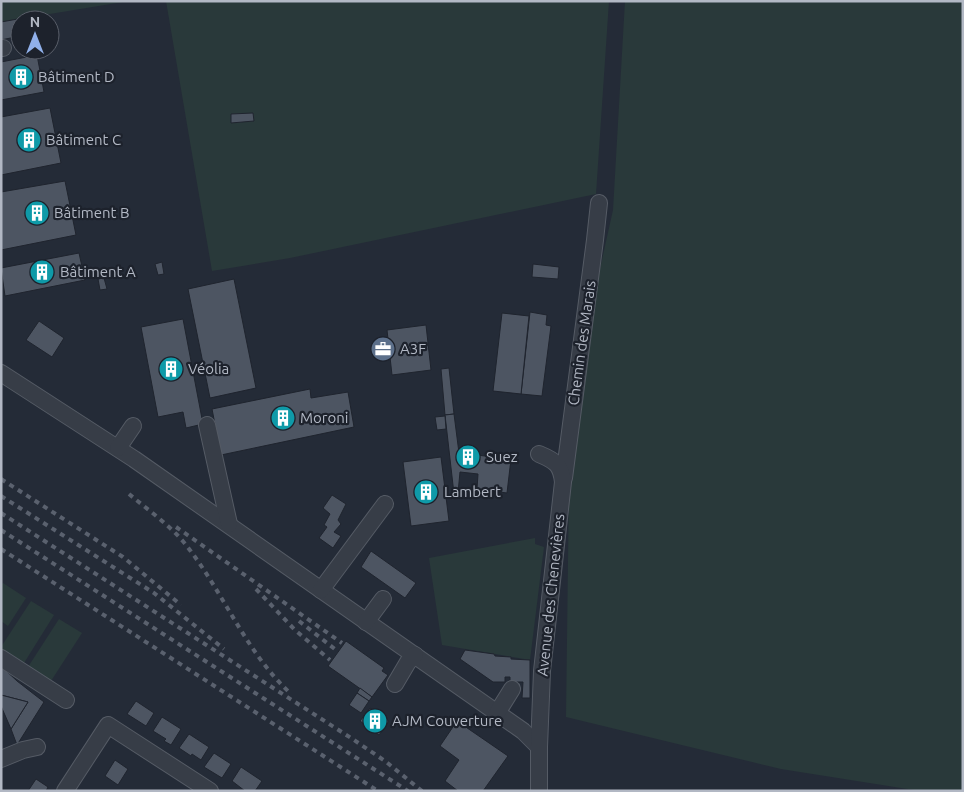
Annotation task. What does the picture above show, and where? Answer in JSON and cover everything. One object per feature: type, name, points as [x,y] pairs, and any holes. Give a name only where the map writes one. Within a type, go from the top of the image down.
[{"type":"street","name":"Chemin des Marais","points":[[563,482],[596,240],[598,203]]},
{"type":"street","points":[[1,373],[118,448],[229,524],[523,731],[539,747]]},
{"type":"street","points":[[207,425],[229,524]]},
{"type":"street","points":[[118,448],[133,426]]},
{"type":"street","points":[[539,454],[557,464],[562,471],[563,482]]},
{"type":"street","name":"Avenue des Chenevières","points":[[539,791],[542,671],[563,482]]},
{"type":"street","points":[[321,590],[385,504]]},
{"type":"street","points":[[366,622],[383,599]]},
{"type":"street","points":[[395,684],[414,655]]},
{"type":"street","points":[[1,658],[66,700]]},
{"type":"street","points":[[496,712],[512,689]]},
{"type":"street","points":[[66,791],[108,725],[210,791]]},
{"type":"street","points":[[1,759],[23,750],[37,748]]},
{"type":"shaded area","points":[[1,1],[129,1],[60,12],[60,10],[10,10],[10,21],[1,22]]},
{"type":"shaded area","points":[[166,1],[609,1],[596,194],[290,258],[212,271]]},
{"type":"shaded area","points":[[625,1],[963,1],[963,791],[920,791],[781,769],[566,717],[570,404],[613,210]]},
{"type":"shaded area","points":[[535,538],[535,544],[544,547],[530,660],[442,645],[429,558]]},
{"type":"shaded area","points":[[3,583],[26,598],[8,626],[1,621],[1,585]]},
{"type":"shaded area","points":[[31,601],[54,615],[24,663],[1,649],[1,647]]},
{"type":"shaded area","points":[[59,619],[82,633],[51,681],[28,667]]},
{"type":"building","points":[[10,20],[10,38],[1,40],[1,22]]},
{"type":"building","name":"Bâtiment D","points":[[38,60],[44,92],[1,100],[1,62]]},
{"type":"building","name":"Bâtiment C","points":[[50,108],[61,163],[1,175],[1,117]]},
{"type":"building","points":[[253,113],[254,121],[231,123],[231,114]]},
{"type":"building","name":"Bâtiment B","points":[[65,181],[76,235],[1,250],[1,192]]},
{"type":"building","name":"Bâtiment A","points":[[79,253],[85,280],[5,296],[1,268]]},
{"type":"building","points":[[162,262],[164,274],[158,275],[155,264]]},
{"type":"building","points":[[533,264],[559,267],[558,279],[532,277]]},
{"type":"building","points":[[104,278],[107,289],[100,290],[98,279]]},
{"type":"building","points":[[234,279],[256,388],[210,398],[188,289]]},
{"type":"building","points":[[530,312],[547,315],[546,325],[551,326],[542,396],[521,394]]},
{"type":"building","points":[[502,313],[529,316],[521,394],[493,391]]},
{"type":"building","name":"Véolia","points":[[183,319],[203,424],[186,428],[183,412],[158,417],[141,327]]},
{"type":"building","points":[[39,321],[64,338],[52,357],[26,340]]},
{"type":"building","points":[[426,325],[431,370],[392,375],[387,330]]},
{"type":"building","points":[[449,368],[454,414],[445,415],[441,369]]},
{"type":"building","name":"Moroni","points":[[310,389],[311,398],[348,392],[354,427],[221,455],[212,409]]},
{"type":"building","name":"Suez","points":[[454,414],[459,453],[511,459],[507,493],[477,489],[478,474],[460,472],[458,493],[454,494],[445,415]]},
{"type":"building","points":[[445,416],[446,429],[437,430],[435,417]]},
{"type":"building","name":"Lambert","points":[[441,457],[449,521],[411,526],[403,462]]},
{"type":"building","points":[[332,495],[346,504],[338,520],[341,524],[334,532],[341,536],[333,548],[319,538],[327,527],[324,525],[330,514],[323,508]]},
{"type":"building","points":[[371,551],[416,583],[405,598],[361,567]]},
{"type":"building","points":[[346,641],[384,668],[382,671],[388,675],[372,697],[328,666]]},
{"type":"building","points":[[465,650],[511,657],[511,659],[530,660],[530,698],[522,698],[523,682],[510,682],[510,677],[505,677],[505,682],[493,682],[460,659]]},
{"type":"building","points":[[1,666],[44,702],[17,745],[11,729],[28,702],[1,695]]},
{"type":"building","points":[[360,688],[372,697],[369,701],[357,693]]},
{"type":"building","points":[[357,693],[369,701],[361,713],[349,705]]},
{"type":"building","points":[[1,695],[28,702],[11,729],[1,706]]},
{"type":"building","points":[[136,701],[154,713],[146,726],[127,714]]},
{"type":"building","name":"AJM Couverture","points":[[370,708],[389,721],[379,735],[360,721]]},
{"type":"building","points":[[162,717],[181,729],[171,745],[164,741],[166,739],[153,731]]},
{"type":"building","points":[[457,721],[508,756],[483,791],[458,791],[445,781],[459,760],[440,746]]},
{"type":"building","points":[[189,734],[209,747],[201,760],[179,748]]},
{"type":"building","points":[[214,753],[231,764],[222,778],[204,767]]},
{"type":"building","points":[[115,760],[128,769],[118,785],[105,776]]},
{"type":"building","points":[[241,767],[262,781],[255,791],[245,791],[232,781]]},
{"type":"building","points":[[36,779],[48,787],[46,791],[28,791]]},
{"type":"railway","points":[[1,479],[123,557],[181,605]]},
{"type":"railway","points":[[129,494],[166,524],[186,545],[200,563],[260,659],[290,693]]},
{"type":"railway","points":[[1,496],[154,593],[224,649]]},
{"type":"railway","points":[[1,513],[351,738],[385,761],[422,791]]},
{"type":"railway","points":[[176,527],[342,643]]},
{"type":"railway","points":[[1,530],[408,791]]},
{"type":"railway","points":[[1,549],[378,791]]},
{"type":"railway","points":[[256,589],[294,629],[330,660]]},
{"type":"railway","points":[[299,621],[336,650]]},
{"type":"place","name":"Bâtiment D","points":[[21,77]]},
{"type":"place","name":"Bâtiment C","points":[[29,140]]},
{"type":"place","name":"Bâtiment B","points":[[37,213]]},
{"type":"place","name":"Bâtiment A","points":[[42,272]]},
{"type":"place","name":"A3F","points":[[383,349]]},
{"type":"place","name":"Véolia","points":[[171,369]]},
{"type":"place","name":"Moroni","points":[[283,418]]},
{"type":"place","name":"Suez","points":[[468,457]]},
{"type":"place","name":"Lambert","points":[[426,492]]},
{"type":"place","name":"AJM Couverture","points":[[375,721]]}]
